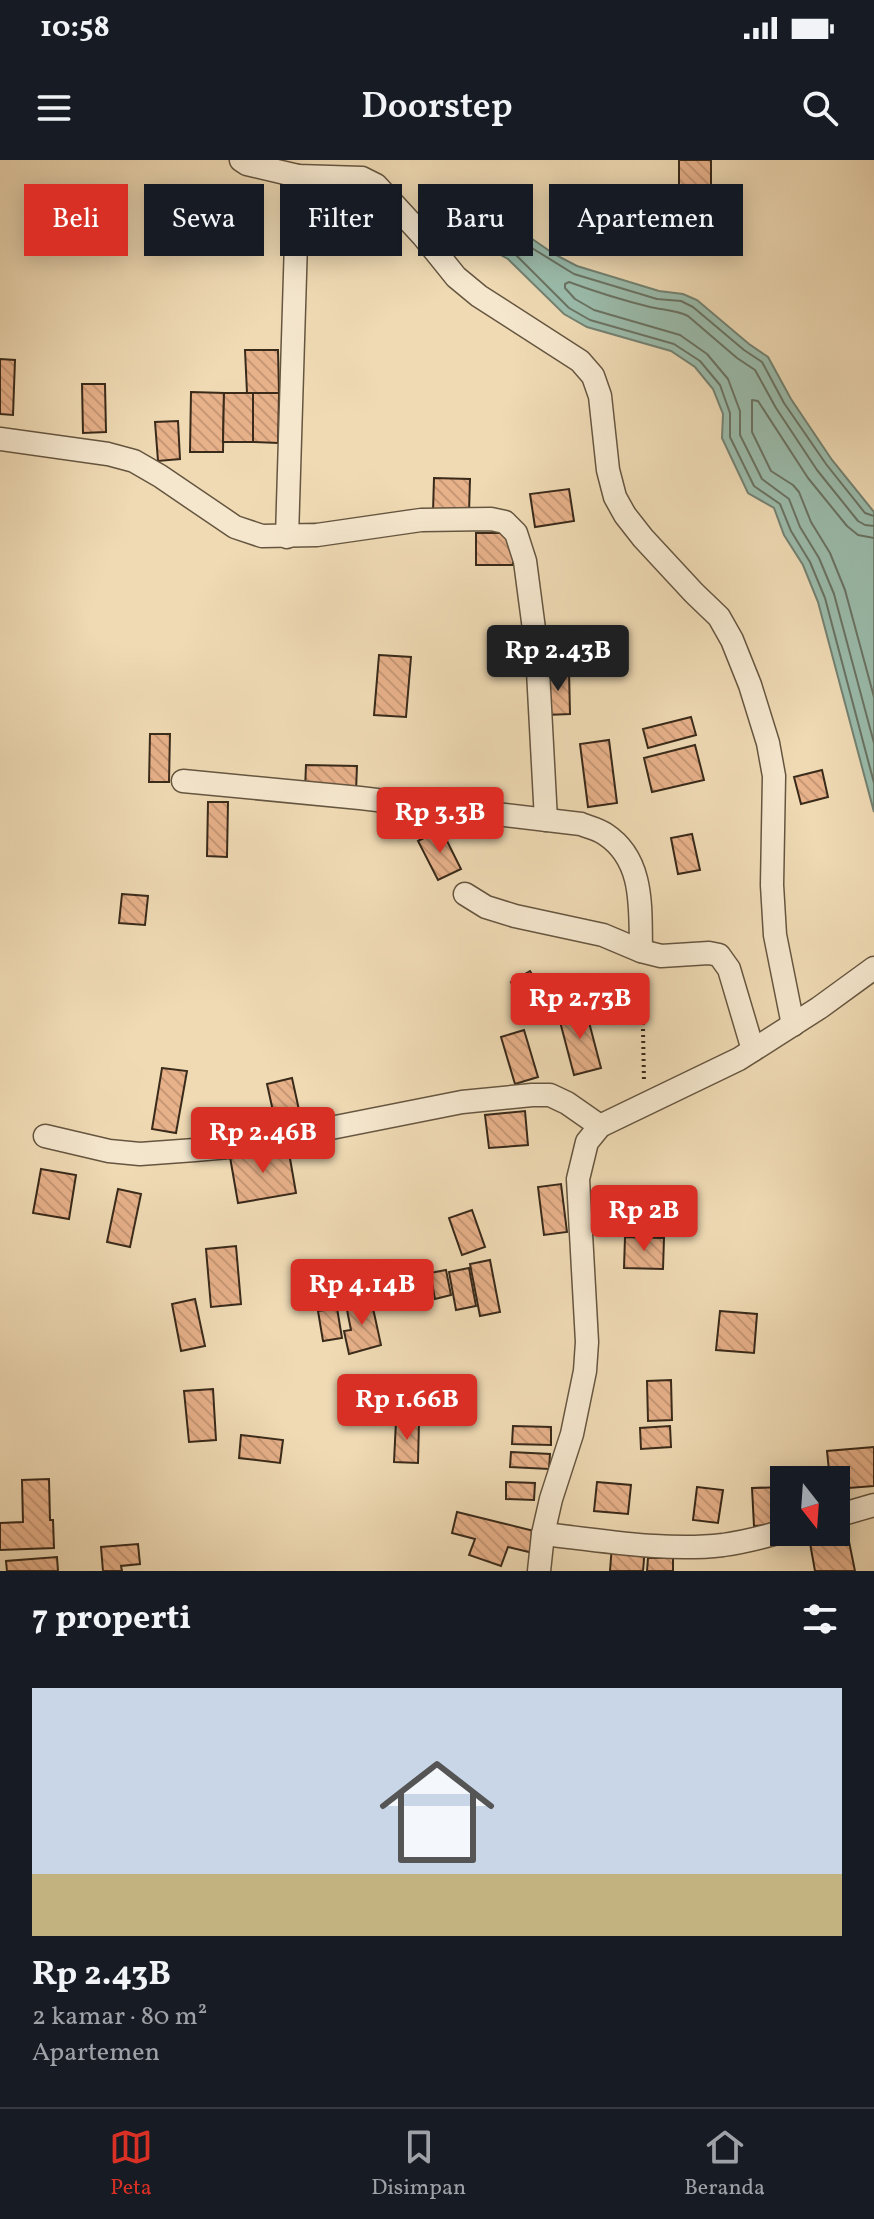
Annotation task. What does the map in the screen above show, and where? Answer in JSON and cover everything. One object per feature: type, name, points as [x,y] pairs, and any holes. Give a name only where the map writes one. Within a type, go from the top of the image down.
[{"type":"street","points":[[241,160],[298,176],[362,178],[376,185],[456,277],[479,296],[580,361],[593,376],[600,396],[608,470],[615,497],[643,538],[719,617],[750,685],[768,743],[774,776],[772,885],[775,935],[793,1025]]},
{"type":"street","points":[[287,537],[298,176]]},
{"type":"street","points":[[0,439],[108,454],[134,461],[235,527],[262,536],[317,535],[421,520],[491,519],[505,522],[516,533],[525,561],[537,652],[546,820]]},
{"type":"street","points":[[183,781],[581,824],[603,833],[622,849],[638,878],[641,951]]},
{"type":"street","points":[[465,894],[486,907],[603,935],[661,956],[719,955],[729,969],[753,1050]]},
{"type":"street","points":[[539,1571],[551,1499],[572,1434],[585,1371],[587,1342],[578,1179],[587,1142],[600,1126],[739,1059],[874,968]]},
{"type":"street","points":[[45,1136],[109,1151],[140,1154],[195,1150],[240,1146],[462,1102],[532,1095],[550,1095],[559,1099],[600,1126]]},
{"type":"street","points":[[850,1512],[874,1505]]},
{"type":"street","points":[[543,1534],[689,1546],[722,1545],[770,1535]]},
{"type":"path","points":[[641,951],[645,1104]]},
{"type":"water","points":[[533,240],[549,251],[549,256],[558,256],[577,266],[697,300],[768,357],[791,399],[832,460],[874,512],[874,812],[818,602],[774,508],[748,493],[722,438],[723,414],[713,389],[695,367],[671,351],[587,327],[564,314],[503,256],[533,256]]},
{"type":"building","points":[[679,160],[711,160],[711,184],[679,184]]},
{"type":"building","points":[[245,350],[278,350],[279,393],[247,393]]},
{"type":"building","points":[[0,359],[15,360],[13,415],[0,414]]},
{"type":"building","points":[[82,384],[105,384],[106,432],[83,433]]},
{"type":"building","points":[[191,392],[224,393],[223,452],[190,452]]},
{"type":"building","points":[[224,393],[253,393],[253,442],[223,442]]},
{"type":"building","points":[[253,393],[279,393],[278,443],[253,442]]},
{"type":"building","points":[[178,421],[180,459],[158,461],[155,422]]},
{"type":"building","points":[[434,478],[470,479],[469,513],[433,512]]},
{"type":"building","points":[[569,489],[574,521],[535,527],[530,494]]},
{"type":"building","points":[[476,533],[513,533],[513,565],[476,565]]},
{"type":"building","points":[[379,655],[411,657],[406,717],[374,715]]},
{"type":"building","points":[[569,671],[570,714],[546,715],[545,672]]},
{"type":"building","points":[[691,717],[696,735],[648,748],[643,729]]},
{"type":"building","points":[[150,734],[170,734],[169,782],[149,782]]},
{"type":"building","points":[[609,740],[617,803],[588,807],[580,744]]},
{"type":"building","points":[[695,745],[704,780],[652,792],[644,758]]},
{"type":"building","points":[[306,765],[357,766],[356,791],[305,790]]},
{"type":"building","points":[[822,770],[828,797],[801,804],[794,777]]},
{"type":"building","points":[[208,802],[228,802],[227,857],[207,856]]},
{"type":"building","points":[[441,829],[461,869],[438,880],[418,841]]},
{"type":"building","points":[[692,834],[700,870],[678,874],[671,838]]},
{"type":"building","points":[[122,894],[148,896],[145,925],[119,923]]},
{"type":"building","points":[[530,971],[554,1012],[535,1023],[511,982]]},
{"type":"building","points":[[585,1007],[601,1068],[574,1075],[558,1014]]},
{"type":"building","points":[[524,1030],[538,1077],[515,1084],[501,1037]]},
{"type":"building","points":[[162,1068],[187,1071],[176,1133],[152,1129]]},
{"type":"building","points":[[292,1078],[303,1128],[278,1134],[267,1084]]},
{"type":"building","points":[[525,1111],[528,1145],[489,1148],[485,1115]]},
{"type":"building","points":[[288,1147],[296,1193],[238,1203],[230,1157]]},
{"type":"building","points":[[41,1169],[76,1175],[69,1219],[33,1213]]},
{"type":"building","points":[[561,1184],[567,1232],[544,1235],[538,1187]]},
{"type":"building","points":[[118,1189],[141,1194],[130,1247],[107,1242]]},
{"type":"building","points":[[472,1210],[485,1247],[462,1255],[449,1218]]},
{"type":"building","points":[[625,1237],[664,1238],[663,1269],[624,1268]]},
{"type":"building","points":[[236,1246],[241,1304],[211,1307],[206,1249]]},
{"type":"building","points":[[490,1260],[500,1312],[480,1316],[470,1264]]},
{"type":"building","points":[[469,1268],[476,1306],[456,1310],[449,1272]]},
{"type":"building","points":[[446,1270],[451,1295],[435,1299],[430,1273]]},
{"type":"building","points":[[195,1299],[205,1346],[181,1351],[172,1304]]},
{"type":"building","points":[[371,1299],[381,1345],[349,1354],[344,1331],[351,1330],[346,1305]]},
{"type":"building","points":[[337,1308],[342,1338],[323,1341],[318,1311]]},
{"type":"building","points":[[720,1311],[757,1314],[754,1353],[716,1350]]},
{"type":"building","points":[[671,1380],[672,1420],[648,1421],[647,1381]]},
{"type":"building","points":[[213,1389],[216,1440],[189,1442],[184,1391]]},
{"type":"building","points":[[396,1421],[419,1422],[418,1463],[394,1462]]},
{"type":"building","points":[[513,1426],[551,1427],[551,1445],[512,1444]]},
{"type":"building","points":[[670,1426],[671,1447],[641,1449],[640,1428]]},
{"type":"building","points":[[241,1435],[283,1440],[280,1463],[239,1458]]},
{"type":"building","points":[[874,1447],[874,1486],[850,1488],[850,1466],[829,1466],[827,1451]]},
{"type":"building","points":[[511,1452],[550,1454],[549,1469],[510,1467]]},
{"type":"building","points":[[49,1479],[54,1548],[0,1550],[0,1523],[23,1522],[22,1480]]},
{"type":"building","points":[[506,1482],[535,1483],[534,1500],[506,1499]]},
{"type":"building","points":[[597,1482],[631,1485],[628,1514],[594,1511]]},
{"type":"building","points":[[697,1487],[723,1490],[718,1523],[693,1520]]},
{"type":"building","points":[[770,1487],[770,1525],[754,1526],[752,1488]]},
{"type":"building","points":[[457,1512],[538,1532],[533,1553],[508,1547],[501,1566],[469,1555],[475,1539],[452,1533]]},
{"type":"building","points":[[138,1544],[140,1564],[121,1566],[122,1571],[103,1571],[101,1547]]},
{"type":"building","points":[[612,1545],[645,1547],[643,1571],[610,1571]]},
{"type":"building","points":[[811,1546],[850,1546],[855,1571],[815,1571]]},
{"type":"building","points":[[57,1557],[58,1571],[7,1571],[6,1561]]},
{"type":"building","points":[[648,1558],[673,1558],[673,1571],[647,1571]]}]
